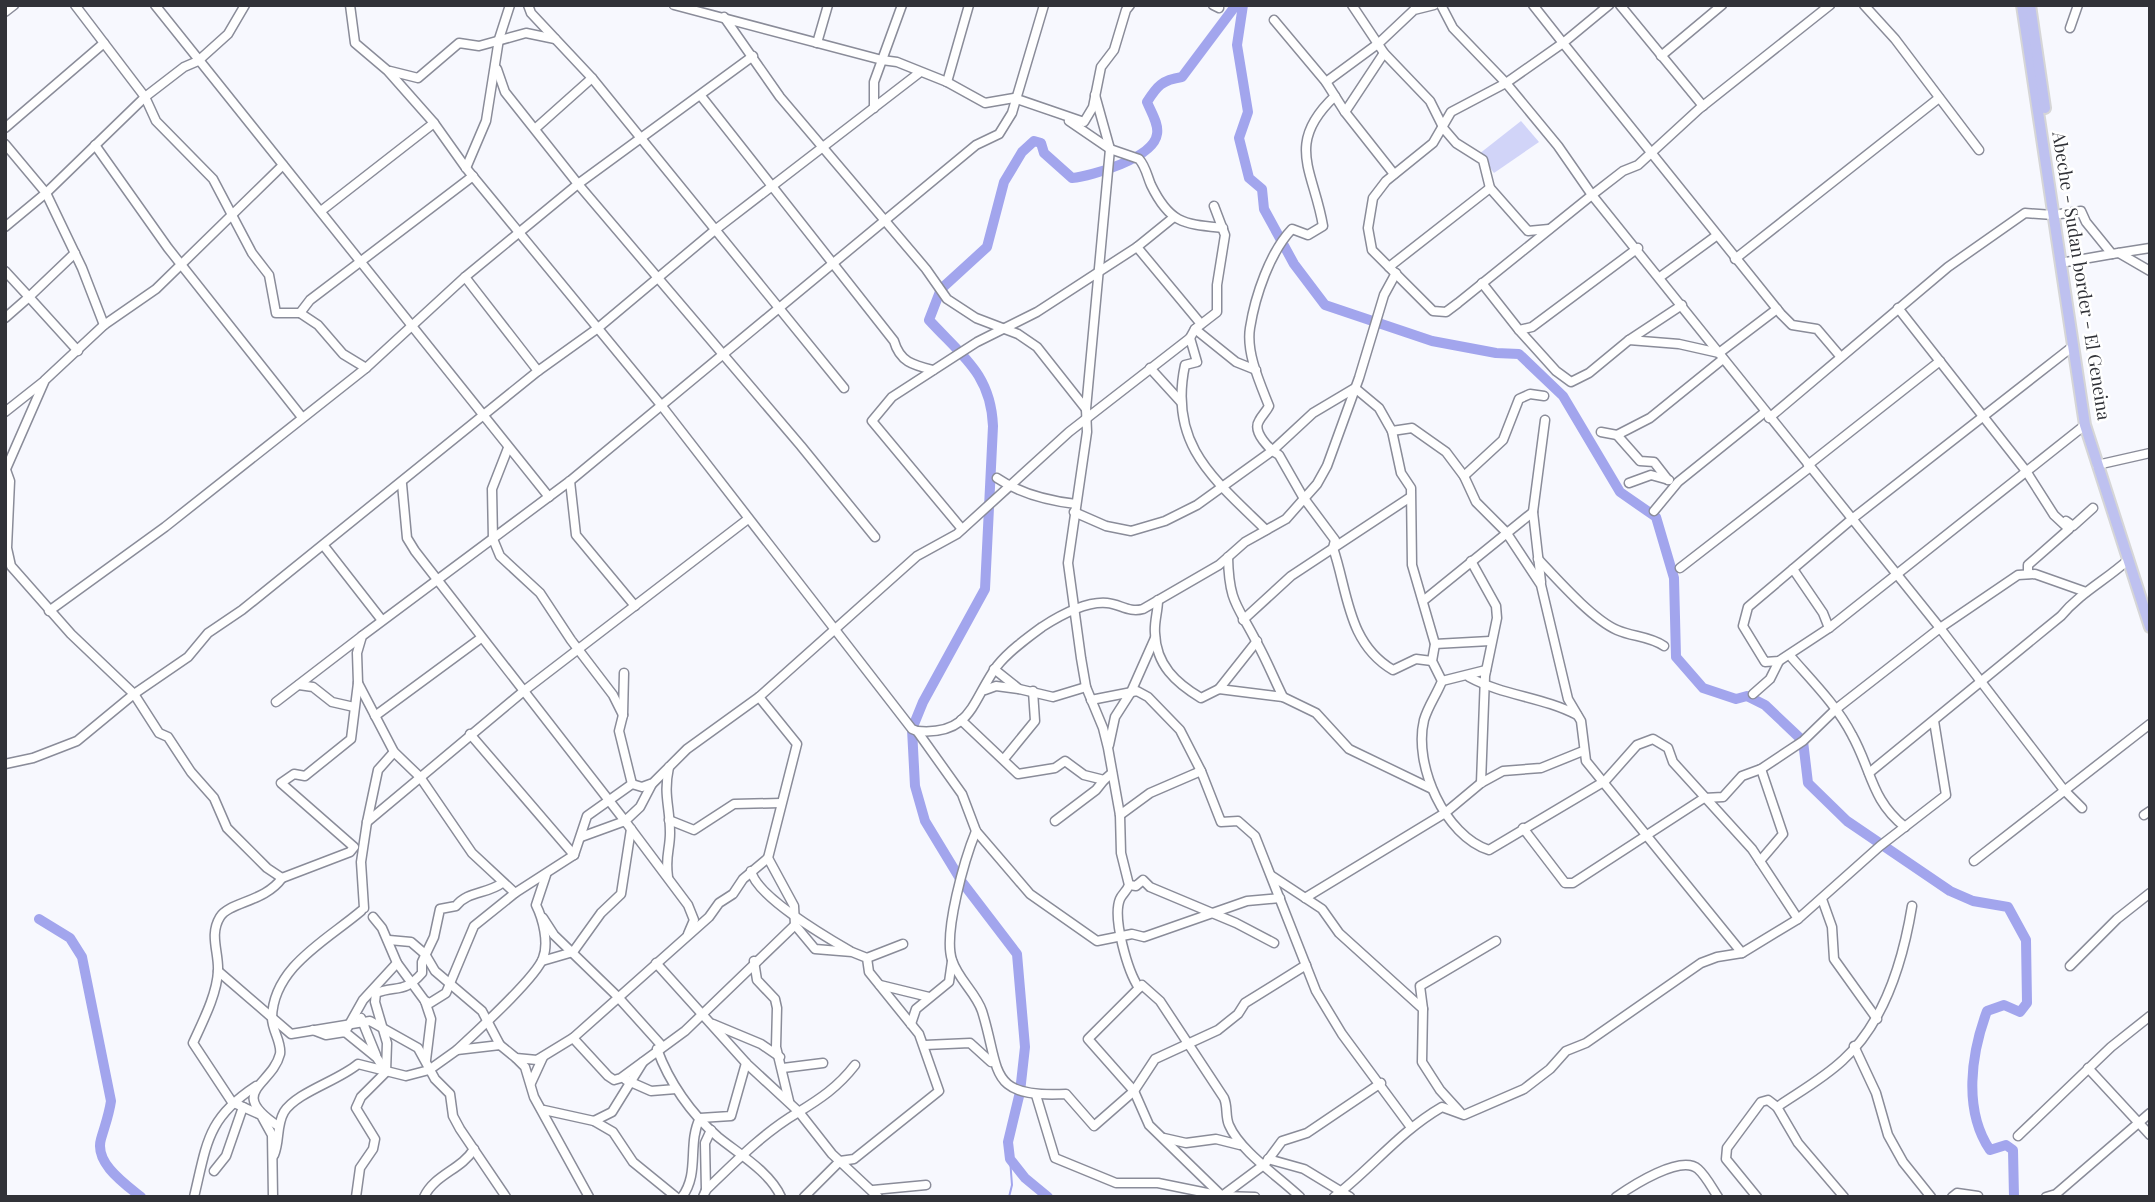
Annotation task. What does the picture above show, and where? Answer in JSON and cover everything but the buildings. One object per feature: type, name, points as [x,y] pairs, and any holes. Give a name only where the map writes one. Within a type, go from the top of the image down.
[{"type":"highway","name":"Abeche - Sudan border - El Geneina","points":[[2022,5],[2066,262],[2085,425],[2150,610]]},
{"type":"highway","name":"Abeche - Sudan border - El Geneina","points":[[2030,5],[2071,347],[2100,465]]},
{"type":"highway","name":"Abeche - Sudan border - El Geneina","points":[[2116,514],[2150,627]]},
{"type":"street","points":[[5,12],[14,5]]},
{"type":"street","points":[[75,5],[145,97],[156,121],[213,179],[252,253],[270,275],[276,313],[300,313],[318,325],[344,354],[366,368]]},
{"type":"street","points":[[155,5],[483,418],[549,497]]},
{"type":"street","points":[[350,5],[355,43],[388,71],[434,123],[466,169],[661,405],[748,519],[837,628],[912,729],[917,731],[940,733],[961,720],[985,690],[994,669],[1004,657],[1043,627],[1074,610],[1109,603],[1137,611],[1228,558],[1245,542],[1286,519],[1299,507],[1303,497],[1323,476],[1355,388],[1392,270],[1490,188]]},
{"type":"street","points":[[466,169],[486,121],[499,39],[510,5]]},
{"type":"street","points":[[528,5],[531,13],[592,78],[844,388]]},
{"type":"street","points":[[817,43],[828,5]]},
{"type":"street","points":[[874,108],[874,82],[902,5]]},
{"type":"street","points":[[947,82],[969,5]]},
{"type":"street","points":[[276,702],[382,619],[437,582],[570,481],[976,145],[999,134],[1012,113],[1014,98],[1044,5]]},
{"type":"street","points":[[678,6],[897,62],[947,82],[985,103],[1014,98],[1084,121],[1093,107],[1101,67],[1114,50],[1130,5]]},
{"type":"street","points":[[1352,5],[1384,53],[1430,101],[1444,129],[1456,143],[1483,160],[1490,188],[1528,231],[1549,229]]},
{"type":"street","points":[[1326,82],[1379,43],[1414,10],[1434,5]]},
{"type":"street","points":[[1441,5],[1453,27],[1506,83],[1558,146],[1592,195],[1638,248],[1767,415],[1940,628],[2064,790],[2082,808]]},
{"type":"street","points":[[1533,5],[1777,309],[1792,325],[1817,329],[1840,356]]},
{"type":"street","points":[[1609,5],[1563,43],[1506,83],[1451,112],[1444,129],[1415,160],[1394,174],[1373,198],[1368,228],[1372,250],[1433,311],[1446,312],[1623,171],[1638,164],[1703,106],[1830,5]]},
{"type":"street","points":[[1620,5],[1703,106]]},
{"type":"street","points":[[1661,56],[1722,5]]},
{"type":"street","points":[[1864,5],[1895,39],[1979,150]]},
{"type":"street","points":[[2070,28],[2078,5]]},
{"type":"street","points":[[5,228],[47,193],[145,97],[184,67],[198,61],[228,34],[242,7]]},
{"type":"street","points":[[724,17],[780,97],[926,268],[947,299],[976,318],[1023,336],[1037,347],[1086,409]]},
{"type":"street","points":[[1274,20],[1326,82],[1345,112],[1394,174]]},
{"type":"street","points":[[388,71],[418,78],[459,43],[479,46],[526,33],[555,39]]},
{"type":"street","points":[[5,128],[104,43]]},
{"type":"street","points":[[1345,112],[1384,53]]},
{"type":"street","points":[[49,611],[165,527],[301,416],[366,368],[465,277],[579,184],[753,56]]},
{"type":"street","points":[[496,69],[505,92],[579,184],[875,537]]},
{"type":"street","points":[[5,764],[33,758],[77,741],[134,694],[182,662],[208,633],[324,546],[538,371],[598,328],[715,230],[772,189],[919,73]]},
{"type":"street","points":[[536,128],[592,78]]},
{"type":"street","points":[[1095,95],[1110,149],[1101,224],[1103,240],[1097,271],[1086,409],[1087,432],[1068,563],[1086,687],[1108,748]]},
{"type":"street","points":[[701,96],[894,341],[898,354],[910,365],[933,370]]},
{"type":"street","points":[[1335,96],[1313,121],[1307,144],[1306,167],[1324,226],[1308,235],[1292,229],[1283,239],[1262,285],[1250,328],[1256,370],[1269,406],[1258,422],[1258,431],[1272,451],[1279,455],[1303,497],[1335,540],[1333,548],[1345,602],[1364,642],[1379,662],[1393,670],[1416,659],[1432,661]]},
{"type":"street","points":[[1735,259],[1939,98]]},
{"type":"street","points":[[1055,112],[1110,149],[1139,159],[1153,189],[1174,216],[1188,226],[1223,228]]},
{"type":"street","points":[[321,211],[434,123]]},
{"type":"street","points":[[5,144],[47,193],[104,325]]},
{"type":"street","points":[[95,145],[181,262],[301,416]]},
{"type":"street","points":[[5,412],[78,351],[104,325],[156,289],[283,165]]},
{"type":"street","points":[[300,313],[310,300],[361,264],[473,176]]},
{"type":"street","points":[[542,961],[573,952],[601,913],[621,894],[628,825],[653,783],[669,766],[687,749],[759,696],[917,556],[939,546],[962,529],[1086,419],[1190,338],[1219,307],[1217,285],[1225,235],[1214,206]]},
{"type":"street","points":[[1654,511],[1678,482],[1767,415],[1948,267],[2025,213],[2056,215],[2081,211],[2086,222],[2115,254],[2150,271]]},
{"type":"street","points":[[962,529],[872,421],[892,397],[1003,328],[1037,312],[1137,247],[1174,216]]},
{"type":"street","points":[[1660,277],[1716,236]]},
{"type":"street","points":[[1137,247],[1198,327],[1236,362],[1256,370]]},
{"type":"street","points":[[1519,330],[1532,327],[1638,248]]},
{"type":"street","points":[[2066,262],[2150,248]]},
{"type":"street","points":[[5,318],[75,253]]},
{"type":"street","points":[[5,271],[78,351]]},
{"type":"street","points":[[465,277],[538,371]]},
{"type":"street","points":[[1482,284],[1556,371],[1571,382],[1589,373],[1629,340],[1682,305]]},
{"type":"street","points":[[1898,308],[2069,529],[2028,565],[2028,574]]},
{"type":"street","points":[[1601,432],[1617,435],[1650,418],[1777,309]]},
{"type":"street","points":[[1190,338],[1197,362],[1185,365],[1181,402],[1186,433],[1196,457],[1221,488],[1266,530]]},
{"type":"street","points":[[1629,340],[1678,344],[1721,356]]},
{"type":"street","points":[[2071,347],[1852,519],[1748,607],[1743,617],[1743,626],[1765,662],[1779,661],[1829,628],[2085,425]]},
{"type":"street","points":[[1680,568],[1940,361]]},
{"type":"street","points":[[1150,368],[1181,402]]},
{"type":"street","points":[[45,380],[6,468],[10,481],[6,499],[8,558],[11,566],[49,611],[134,694],[159,733],[168,737],[214,798],[227,828],[267,868],[282,878]]},
{"type":"street","points":[[1355,388],[1379,408],[1392,431],[1401,473],[1410,488],[1413,519],[1412,565],[1435,644],[1432,661],[1442,681]]},
{"type":"street","points":[[997,478],[1010,486],[1075,508],[1106,526],[1131,531],[1176,515],[1221,488],[1272,451],[1313,413],[1340,394],[1355,388]]},
{"type":"street","points":[[1464,476],[1503,440],[1519,398],[1530,394],[1544,396]]},
{"type":"street","points":[[1545,420],[1533,512],[1538,559],[1541,585],[1568,699],[1579,716],[1583,751],[1592,770],[1605,781],[1742,953]]},
{"type":"street","points":[[1392,431],[1412,428],[1427,436],[1446,452],[1464,476],[1476,502],[1506,532],[1541,585]]},
{"type":"street","points":[[1617,435],[1640,461],[1654,462],[1668,480]]},
{"type":"street","points":[[508,448],[492,489],[493,539],[500,556],[540,593],[578,650],[614,695],[623,715]]},
{"type":"street","points":[[2100,465],[2150,453]]},
{"type":"street","points":[[1629,483],[1651,475],[1678,482]]},
{"type":"street","points":[[570,481],[576,535],[635,606]]},
{"type":"street","points":[[401,484],[407,538],[437,582],[611,799],[688,905],[694,920],[687,936]]},
{"type":"street","points":[[2042,495],[2073,526],[2093,508]]},
{"type":"street","points":[[1243,620],[1291,576],[1409,498]]},
{"type":"street","points":[[1423,601],[1533,512]]},
{"type":"street","points":[[367,822],[470,734],[748,519]]},
{"type":"street","points":[[324,546],[382,619]]},
{"type":"street","points":[[1228,558],[1229,585],[1243,620],[1257,641],[1283,697]]},
{"type":"street","points":[[1538,559],[1577,599],[1616,630],[1652,638],[1664,646]]},
{"type":"street","points":[[1869,774],[2128,560]]},
{"type":"street","points":[[1471,561],[1496,607],[1497,618],[1490,641],[1484,685],[1481,783]]},
{"type":"street","points":[[1793,569],[1823,613],[1829,628]]},
{"type":"street","points":[[1523,828],[1569,884],[1704,798],[1723,797],[1742,776],[1761,769],[1818,729],[1836,709],[1940,628],[2018,575],[2028,574],[2086,592]]},
{"type":"street","points":[[1139,988],[1125,959],[1120,899],[1129,885],[1121,853],[1120,816],[1108,776],[1108,748],[1115,717],[1131,692],[1155,638],[1157,600]]},
{"type":"street","points":[[278,1126],[232,1102],[193,1043],[218,971],[214,934],[220,917],[227,909],[265,895],[282,878],[350,852],[354,847],[281,783],[294,774],[305,776],[313,772],[351,739],[358,683],[357,653],[362,636]]},
{"type":"street","points":[[375,716],[481,638]]},
{"type":"street","points":[[1155,638],[1169,676],[1201,698],[1219,689],[1257,641]]},
{"type":"street","points":[[1435,644],[1490,641]]},
{"type":"street","points":[[1792,658],[1836,709],[1852,735],[1882,807],[1905,827]]},
{"type":"street","points":[[1753,694],[1770,679],[1779,661]]},
{"type":"street","points":[[994,669],[1019,688]]},
{"type":"street","points":[[1442,681],[1469,677],[1486,670]]},
{"type":"street","points":[[624,673],[623,715],[619,730],[632,784]]},
{"type":"street","points":[[1469,677],[1484,685],[1522,697],[1552,702],[1579,716]]},
{"type":"street","points":[[1442,681],[1432,698],[1423,728],[1430,788],[1445,813],[1473,844],[1489,850],[1605,781],[1637,745],[1653,739],[1668,748],[1673,762],[1760,861],[1798,919]]},
{"type":"street","points":[[358,683],[394,752],[420,777],[472,853],[515,893]]},
{"type":"street","points":[[299,685],[313,687],[332,702],[354,707]]},
{"type":"street","points":[[985,690],[996,686],[1019,688],[1053,697],[1086,687]]},
{"type":"street","points":[[1219,689],[1283,697],[1316,713],[1349,749],[1430,788]]},
{"type":"street","points":[[1004,759],[1035,721],[1033,691]]},
{"type":"street","points":[[1091,700],[1131,692],[1148,697],[1180,730],[1202,771],[1221,822],[1233,820],[1247,827],[1255,836],[1316,991],[1342,1034],[1381,1083],[1410,1126]]},
{"type":"street","points":[[516,1058],[531,1060],[543,1057],[573,1038],[617,996],[709,917],[719,904],[733,894],[751,871],[768,858],[797,744],[759,696]]},
{"type":"street","points":[[961,720],[1018,774],[1055,768],[1065,761],[1084,775],[1108,776]]},
{"type":"street","points":[[1336,1195],[1410,1126],[1442,1107],[1464,1115],[1524,1089],[1550,1069],[1566,1051],[1596,1036],[1701,963],[1742,953],[1798,919],[1880,846],[1946,795],[1934,721]]},
{"type":"street","points":[[1975,861],[2150,724]]},
{"type":"street","points":[[917,731],[962,794],[976,831],[1030,894],[1097,941],[1123,936],[1144,937],[1191,918],[1247,901],[1280,898]]},
{"type":"street","points":[[470,734],[574,855]]},
{"type":"street","points":[[1305,898],[1445,813],[1481,783],[1503,771],[1541,768],[1583,751]]},
{"type":"street","points":[[194,1197],[213,1125],[232,1102],[256,1086],[274,1068],[281,1052],[272,1016],[286,973],[363,909],[361,862],[367,822],[378,770],[394,752]]},
{"type":"street","points":[[668,880],[665,857],[670,837],[664,792],[669,766]]},
{"type":"street","points":[[1760,861],[1783,834],[1761,769]]},
{"type":"street","points":[[1120,816],[1150,793],[1202,771]]},
{"type":"street","points":[[1055,821],[1096,790],[1108,776]]},
{"type":"street","points":[[632,784],[642,787],[653,783]]},
{"type":"street","points":[[425,1001],[430,1003],[446,993],[474,926],[515,893],[546,876],[574,855],[587,816],[632,784]]},
{"type":"street","points":[[669,820],[694,830],[734,804],[781,803]]},
{"type":"street","points":[[581,837],[628,825]]},
{"type":"street","points":[[911,1024],[916,1009],[949,982],[952,961],[948,938],[951,919],[976,831]]},
{"type":"street","points":[[768,858],[783,882],[795,915],[795,925],[815,949],[852,952]]},
{"type":"street","points":[[751,871],[753,882],[782,909],[852,952],[867,958],[903,944]]},
{"type":"street","points":[[546,876],[536,905],[554,935],[617,996],[660,1047],[676,1089],[700,1118],[777,1189],[781,1197]]},
{"type":"street","points":[[1272,876],[1322,909],[1339,933],[1423,1009]]},
{"type":"street","points":[[1129,885],[1136,886],[1143,880],[1150,887],[1275,943]]},
{"type":"street","points":[[356,1197],[360,1168],[373,1149],[375,1139],[356,1108],[361,1097],[386,1072],[387,1043],[375,1002],[376,993],[400,990],[412,985],[422,973],[425,954],[434,937],[440,909],[456,906],[462,899],[495,889],[502,883]]},
{"type":"street","points":[[2070,966],[2117,919],[2150,893]]},
{"type":"street","points":[[1822,898],[1832,927],[1833,959],[1877,1019]]},
{"type":"street","points":[[1777,1107],[1844,1059],[1877,1019],[1897,971],[1912,906]]},
{"type":"street","points":[[274,1155],[278,1146],[278,1126],[285,1110],[298,1099],[345,1076],[358,1064],[406,1076],[457,1050],[489,1021],[542,961],[545,951],[541,915]]},
{"type":"street","points":[[373,918],[389,940],[397,963],[425,1001],[431,1019],[428,1067]]},
{"type":"street","points":[[573,1038],[608,1076],[614,1080],[621,1078],[685,1031],[754,961],[795,925]]},
{"type":"street","points":[[389,940],[411,942],[425,954],[435,971],[489,1021],[500,1045],[525,1067],[534,1097],[544,1110],[589,1197]]},
{"type":"street","points":[[1464,1115],[1440,1090],[1422,1062],[1423,1009],[1420,986],[1496,941]]},
{"type":"street","points":[[804,1197],[840,1161],[854,1159],[939,1091],[925,1045],[869,972],[867,958]]},
{"type":"street","points":[[754,961],[757,980],[775,999],[776,1047],[789,1101]]},
{"type":"street","points":[[952,961],[981,1009],[993,1065]]},
{"type":"street","points":[[346,1028],[358,1009],[397,963]]},
{"type":"street","points":[[656,963],[746,1063],[789,1101],[814,1134],[875,1193],[926,1185]]},
{"type":"street","points":[[925,1045],[970,1043],[981,1050],[1006,1082],[1020,1092],[1036,1095],[1066,1094],[1094,1126],[1134,1091],[1155,1059],[1218,1030],[1238,1014],[1245,1003],[1306,965]]},
{"type":"street","points":[[218,971],[291,1034],[346,1028],[362,1021],[383,1027],[418,1048],[428,1067],[450,1094],[453,1116],[488,1174],[506,1197]]},
{"type":"street","points":[[880,985],[929,997]]},
{"type":"street","points":[[1222,1196],[1149,1125],[1134,1091],[1088,1039],[1142,985],[1160,1002],[1224,1098],[1229,1109],[1227,1122],[1242,1146]]},
{"type":"street","points":[[358,1009],[377,1058],[386,1072]]},
{"type":"street","points":[[2018,1136],[2088,1068],[2150,1016]]},
{"type":"street","points":[[710,1022],[761,1044],[780,1057]]},
{"type":"street","points":[[346,1028],[377,1058]]},
{"type":"street","points":[[457,1050],[500,1045]]},
{"type":"street","points":[[1854,1046],[1876,1093],[1888,1135],[1903,1162],[1931,1197]]},
{"type":"street","points":[[531,1083],[543,1057]]},
{"type":"street","points":[[594,1121],[612,1112],[646,1058]]},
{"type":"street","points":[[700,1118],[731,1116],[738,1099],[737,1088],[746,1063]]},
{"type":"street","points":[[783,1068],[823,1063]]},
{"type":"street","points":[[705,1193],[741,1156],[799,1112],[830,1093],[855,1065]]},
{"type":"street","points":[[2088,1068],[2150,1135]]},
{"type":"street","points":[[621,1078],[651,1091],[676,1089]]},
{"type":"street","points":[[1222,1196],[1266,1161],[1282,1142],[1307,1133],[1381,1083]]},
{"type":"street","points":[[256,1086],[253,1095],[272,1135],[273,1197]]},
{"type":"street","points":[[1036,1095],[1055,1158],[1116,1183],[1158,1182],[1222,1196],[1255,1197]]},
{"type":"street","points":[[1757,1197],[1726,1159],[1727,1148],[1761,1102],[1768,1100],[1777,1107],[1798,1143],[1844,1197]]},
{"type":"street","points":[[214,1171],[226,1156],[243,1107]]},
{"type":"street","points":[[544,1110],[594,1121],[613,1132],[633,1162],[676,1197]]},
{"type":"street","points":[[2046,1197],[2056,1194],[2150,1113]]},
{"type":"street","points":[[682,1197],[694,1173],[692,1147],[700,1118]]},
{"type":"street","points":[[705,1193],[705,1143],[711,1130]]},
{"type":"street","points":[[1161,1137],[1186,1143],[1216,1139],[1242,1146],[1266,1161],[1300,1197]]},
{"type":"street","points":[[730,1147],[758,1143]]},
{"type":"street","points":[[424,1197],[429,1185],[464,1163],[474,1149]]},
{"type":"street","points":[[1266,1161],[1304,1169],[1336,1195],[1350,1197]]},
{"type":"street","points":[[1616,1197],[1673,1167],[1688,1164],[1698,1170],[1718,1197]]},
{"type":"street","points":[[1952,1197],[1957,1193],[1989,1197]]},
{"type":"shaded area","points":[[1521,121],[1539,142],[1494,173],[1479,154]]},
{"type":"waterway","points":[[1048,1197],[1025,1178],[1010,1159],[1008,1142],[1020,1092],[1025,1047],[1017,954],[962,882],[925,821],[915,786],[912,729],[923,702],[985,589],[993,426],[991,408],[981,379],[929,320],[941,289],[987,247],[1004,182],[1022,152],[1034,141],[1041,143],[1044,153],[1072,178],[1107,170],[1145,151],[1157,134],[1156,122],[1147,102],[1161,85],[1182,77],[1236,5]]},
{"type":"waterway","points":[[1243,5],[1237,45],[1248,112],[1239,138],[1249,178],[1262,189],[1264,209],[1294,264],[1325,305],[1432,341],[1496,353],[1519,354],[1563,396],[1620,492],[1656,517],[1674,578],[1676,657],[1703,688],[1736,699],[1747,696],[1765,705],[1803,741],[1808,783],[1847,821],[1950,891],[1973,901],[2008,907],[2026,940],[2027,1003],[2020,1012],[2004,1005],[1987,1011],[1977,1045],[1972,1082],[1976,1117],[1990,1150],[2006,1145],[2013,1150],[2014,1197]]},
{"type":"waterway","points":[[39,919],[70,938],[82,957],[111,1101],[100,1148],[112,1172],[141,1197]]},
{"type":"waterway","points":[[1009,1197],[1012,1185],[1010,1159]]}]
